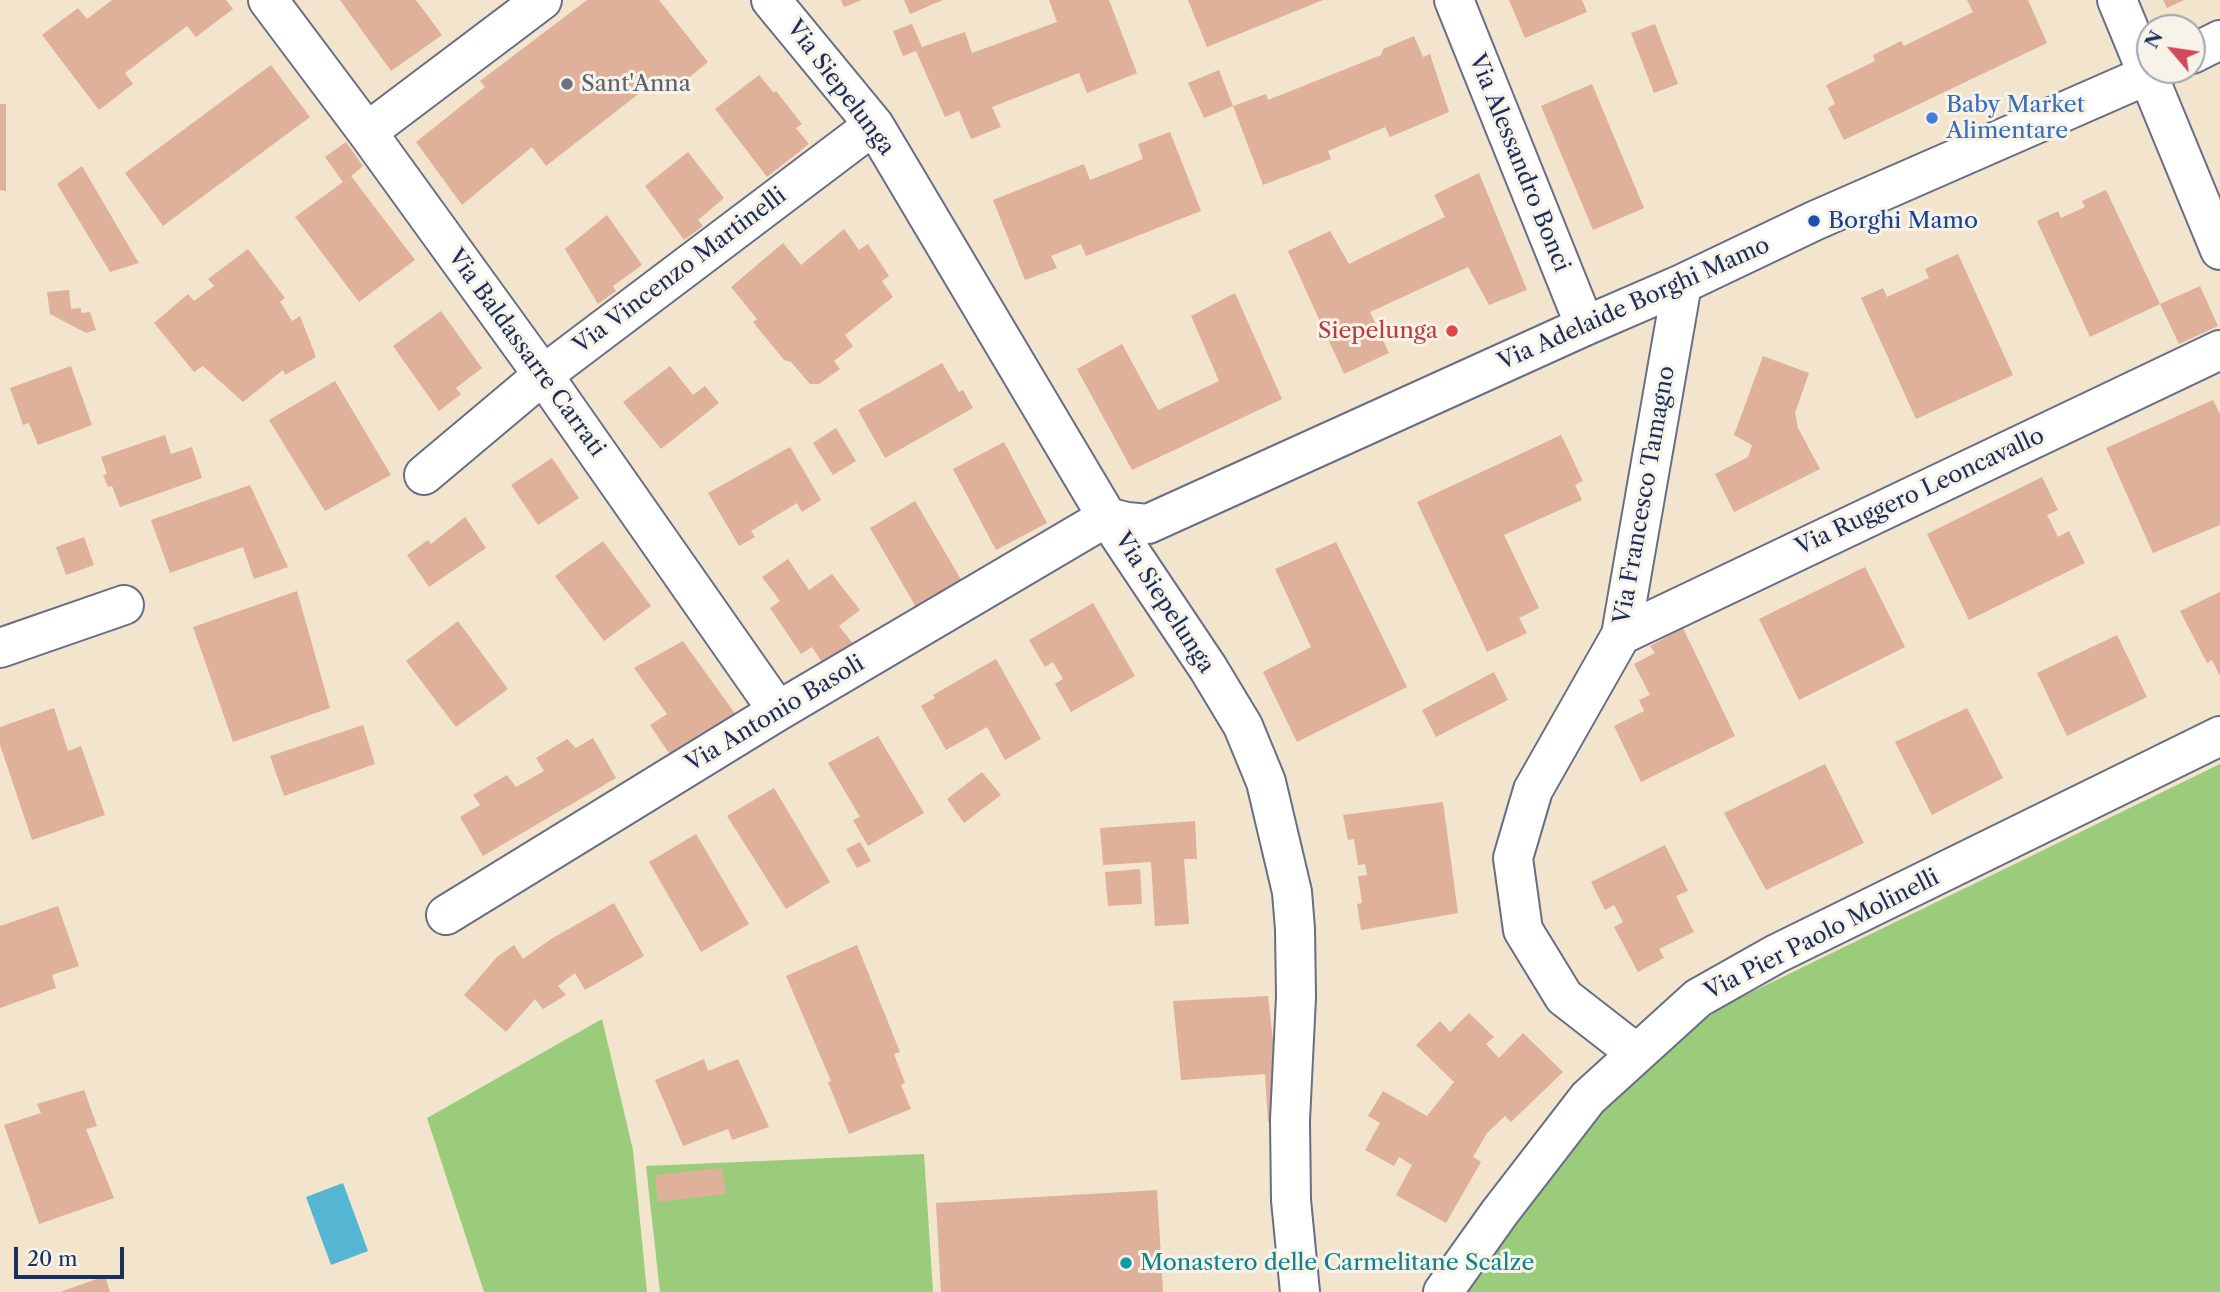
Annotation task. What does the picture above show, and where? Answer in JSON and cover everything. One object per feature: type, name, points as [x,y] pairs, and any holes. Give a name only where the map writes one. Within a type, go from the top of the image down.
[{"type":"street","name":"Via Baldassarre Carrati","points":[[268,0],[542,375],[778,710]]},
{"type":"street","points":[[367,132],[542,0]]},
{"type":"street","name":"Via Siepelunga","points":[[771,0],[874,125],[1107,517],[1208,668],[1243,726],[1265,782],[1292,892],[1296,997],[1290,1120],[1291,1199],[1300,1292]]},
{"type":"street","name":"Via Alessandro Bonci","points":[[1454,0],[1585,326]]},
{"type":"street","points":[[2117,0],[2136,37]]},
{"type":"street","name":"Via Adelaide Borghi Mamo","points":[[1107,517],[1148,524],[1682,284],[1814,220],[2136,80]]},
{"type":"street","points":[[2158,84],[2220,250]]},
{"type":"street","name":"Via Vincenzo Martinelli","points":[[424,475],[542,375],[874,125]]},
{"type":"street","name":"Via Francesco Tamagno","points":[[1636,1053],[1564,997],[1523,930],[1513,858],[1533,790],[1621,635],[1682,284]]},
{"type":"street","name":"Via Ruggero Leoncavallo","points":[[1621,635],[2220,350]]},
{"type":"street","name":"Via Antonio Basoli","points":[[446,915],[778,710],[1107,517]]},
{"type":"street","points":[[0,648],[124,605]]},
{"type":"street","name":"Via Pier Paolo Molinelli","points":[[1443,1292],[1500,1212],[1588,1098],[1698,998],[1776,954],[2220,736]]},
{"type":"green space","points":[[2220,764],[2220,1292],[1464,1292],[1509,1226],[1607,1106],[1651,1061],[1721,1007]]},
{"type":"green space","points":[[602,1019],[633,1150],[647,1292],[484,1292],[427,1118]]},
{"type":"green space","points":[[924,1154],[933,1292],[660,1292],[646,1166]]},
{"type":"water","points":[[343,1183],[368,1251],[331,1265],[306,1197]]},
{"type":"building","points":[[112,0],[226,0],[233,9],[196,37],[187,26],[125,73],[133,84],[99,110],[42,35],[78,8],[87,19]]},
{"type":"building","points":[[340,0],[416,0],[442,35],[391,71]]},
{"type":"building","name":"Sant'Anna","points":[[587,0],[659,0],[708,62],[676,88],[664,74],[546,166],[532,147],[462,205],[416,142],[485,87],[480,81]]},
{"type":"building","points":[[841,0],[862,0],[844,7]]},
{"type":"building","points":[[904,0],[943,0],[910,14]]},
{"type":"building","points":[[1049,0],[1109,0],[1137,73],[1087,93],[1079,73],[992,107],[1001,127],[971,139],[959,111],[945,117],[916,51],[903,56],[893,31],[912,24],[922,47],[965,32],[972,53],[1057,22]]},
{"type":"building","points":[[1188,0],[1323,0],[1207,47]]},
{"type":"building","points":[[1509,0],[1582,0],[1587,12],[1525,38]]},
{"type":"building","points":[[1967,0],[2028,0],[2047,43],[1844,140],[1828,108],[1835,104],[1826,85],[1875,61],[1873,55],[1901,41],[1904,46],[1973,12]]},
{"type":"building","points":[[2163,0],[2184,0],[2167,8]]},
{"type":"building","points":[[1655,24],[1678,84],[1654,93],[1631,33]]},
{"type":"building","points":[[1414,36],[1423,57],[1430,54],[1449,112],[1390,137],[1385,127],[1328,151],[1331,159],[1263,185],[1233,106],[1266,94],[1268,100],[1381,55],[1383,49]]},
{"type":"building","points":[[271,65],[310,117],[163,226],[125,173]]},
{"type":"building","points":[[1219,70],[1233,106],[1204,118],[1188,83]]},
{"type":"building","points":[[759,75],[774,93],[776,91],[802,124],[796,128],[809,144],[767,177],[715,109]]},
{"type":"building","points":[[1592,84],[1644,208],[1593,230],[1541,106]]},
{"type":"building","points":[[0,104],[6,104],[6,191],[0,190]]},
{"type":"building","points":[[1170,132],[1201,211],[1086,256],[1081,244],[1051,256],[1057,268],[1025,280],[993,200],[1084,164],[1090,180],[1143,159],[1138,144]]},
{"type":"building","points":[[346,142],[363,166],[351,176],[415,260],[359,302],[295,217],[343,182],[325,157]]},
{"type":"building","points":[[688,152],[724,198],[698,220],[703,226],[684,240],[645,186]]},
{"type":"building","points":[[82,166],[139,263],[110,272],[57,184]]},
{"type":"building","points":[[1479,173],[1527,290],[1489,305],[1468,267],[1370,312],[1389,353],[1344,374],[1288,251],[1330,231],[1349,264],[1445,217],[1434,195]]},
{"type":"building","points":[[2106,190],[2160,304],[2090,337],[2037,221],[2058,211],[2061,218],[2085,207],[2082,201]]},
{"type":"building","points":[[607,215],[642,265],[613,286],[616,291],[598,304],[565,249]]},
{"type":"building","points":[[844,229],[859,250],[868,244],[889,276],[882,281],[893,297],[845,335],[853,346],[834,361],[840,369],[819,384],[810,384],[791,362],[784,360],[753,322],[757,319],[731,287],[783,243],[801,265]]},
{"type":"building","points":[[248,249],[285,298],[280,302],[292,321],[300,316],[316,357],[285,375],[283,370],[243,402],[203,366],[194,372],[154,323],[188,294],[194,301],[214,286],[208,279]]},
{"type":"building","points":[[1958,254],[2013,375],[1916,419],[1861,298],[1883,288],[1887,297],[1929,278],[1925,269]]},
{"type":"building","points":[[2200,286],[2218,326],[2179,344],[2160,304]]},
{"type":"building","points":[[69,290],[71,309],[81,308],[81,313],[90,312],[96,330],[86,333],[50,314],[47,292]]},
{"type":"building","points":[[1235,293],[1282,399],[1132,470],[1077,369],[1122,344],[1158,410],[1219,381],[1191,316]]},
{"type":"building","points":[[441,311],[482,368],[456,388],[461,394],[439,411],[393,346]]},
{"type":"building","points":[[1763,356],[1809,373],[1795,413],[1798,428],[1820,469],[1734,512],[1715,474],[1748,457],[1752,445],[1734,435]]},
{"type":"building","points":[[942,363],[959,392],[963,390],[973,408],[885,458],[858,410]]},
{"type":"building","points":[[71,366],[92,425],[38,445],[29,423],[23,425],[10,388]]},
{"type":"building","points":[[670,366],[693,395],[705,386],[719,403],[661,449],[623,402]]},
{"type":"building","points":[[335,381],[391,475],[325,511],[269,420]]},
{"type":"building","points":[[2213,400],[2220,414],[2220,525],[2153,553],[2106,448]]},
{"type":"building","points":[[836,428],[856,461],[833,475],[813,443]]},
{"type":"building","points":[[165,435],[171,454],[192,447],[202,478],[120,507],[112,486],[108,487],[103,475],[107,474],[101,457]]},
{"type":"building","points":[[1561,435],[1583,481],[1575,485],[1582,500],[1504,535],[1539,608],[1519,618],[1527,633],[1487,652],[1417,502]]},
{"type":"building","points":[[1004,442],[1047,523],[996,550],[953,469]]},
{"type":"building","points":[[790,447],[821,500],[802,512],[797,503],[751,531],[755,537],[739,546],[708,493]]},
{"type":"building","points":[[552,458],[579,498],[538,525],[511,485]]},
{"type":"building","points":[[2042,477],[2058,510],[2047,515],[2058,537],[2069,531],[2085,563],[1969,620],[1927,534]]},
{"type":"building","points":[[250,485],[288,567],[254,579],[243,547],[170,573],[151,520]]},
{"type":"building","points":[[915,501],[966,588],[920,614],[870,528]]},
{"type":"building","points":[[465,517],[486,548],[429,587],[407,555],[428,540],[431,544]]},
{"type":"building","points":[[84,537],[94,565],[66,575],[56,547]]},
{"type":"building","points":[[603,541],[651,606],[604,641],[555,576]]},
{"type":"building","points":[[1336,542],[1407,687],[1297,742],[1263,672],[1311,647],[1275,569]]},
{"type":"building","points":[[788,559],[809,590],[832,574],[860,610],[839,626],[859,651],[828,671],[812,647],[801,654],[770,608],[780,601],[762,577]]},
{"type":"building","points":[[1865,567],[1905,647],[1799,700],[1759,619]]},
{"type":"building","points":[[297,591],[330,708],[233,742],[193,627]]},
{"type":"building","points":[[2220,592],[2220,676],[2212,660],[2207,663],[2180,611]]},
{"type":"building","points":[[1093,603],[1135,676],[1071,712],[1055,684],[1063,679],[1053,662],[1045,667],[1029,640]]},
{"type":"building","points":[[458,621],[508,689],[456,727],[406,661]]},
{"type":"building","points":[[1683,628],[1735,736],[1641,782],[1614,726],[1644,711],[1639,700],[1650,695],[1634,664],[1655,653],[1650,646]]},
{"type":"building","points":[[2117,635],[2147,697],[2067,736],[2037,673]]},
{"type":"building","points":[[683,641],[741,722],[675,762],[650,725],[667,714],[634,668]]},
{"type":"building","points":[[996,659],[1041,739],[1005,760],[987,727],[946,750],[921,706],[935,698],[933,695]]},
{"type":"building","points":[[1494,672],[1508,700],[1436,737],[1422,710]]},
{"type":"building","points":[[54,708],[68,751],[81,746],[105,815],[32,840],[0,745],[0,727]]},
{"type":"building","points":[[1967,708],[2003,778],[1932,815],[1895,742]]},
{"type":"building","points":[[363,725],[375,764],[284,796],[270,756]]},
{"type":"building","points":[[878,736],[924,813],[868,846],[853,820],[860,817],[828,763]]},
{"type":"building","points":[[593,738],[616,778],[483,856],[460,817],[480,805],[473,795],[507,775],[516,787],[544,771],[536,758],[567,739],[576,748]]},
{"type":"building","points":[[1825,764],[1864,843],[1766,890],[1724,813]]},
{"type":"building","points":[[982,772],[1001,795],[964,823],[947,799]]},
{"type":"building","points":[[774,788],[830,882],[786,909],[727,816]]},
{"type":"building","points":[[1443,802],[1458,913],[1361,930],[1357,904],[1362,903],[1358,876],[1367,875],[1365,864],[1358,865],[1354,839],[1348,840],[1343,815]]},
{"type":"building","points":[[1195,821],[1197,859],[1184,859],[1189,924],[1155,926],[1151,862],[1103,865],[1100,828]]},
{"type":"building","points":[[696,834],[749,924],[701,952],[649,862]]},
{"type":"building","points":[[860,842],[871,861],[857,868],[846,849]]},
{"type":"building","points":[[1665,845],[1688,891],[1676,896],[1694,932],[1659,949],[1664,958],[1638,972],[1614,927],[1623,922],[1614,905],[1605,910],[1591,882]]},
{"type":"building","points":[[1140,869],[1142,904],[1108,906],[1105,872]]},
{"type":"building","points":[[614,903],[644,956],[585,990],[575,973],[558,986],[566,995],[543,1009],[535,999],[506,1032],[464,995],[497,957],[514,945],[523,959],[551,939]]},
{"type":"building","points":[[58,906],[79,966],[52,975],[56,988],[0,1008],[0,926]]},
{"type":"building","points":[[857,945],[900,1052],[894,1054],[905,1083],[901,1085],[911,1109],[849,1134],[828,1082],[831,1081],[786,976]]},
{"type":"building","points":[[1268,996],[1282,1120],[1268,1122],[1265,1074],[1181,1080],[1173,1001]]},
{"type":"building","points":[[1469,1013],[1494,1037],[1486,1044],[1499,1058],[1523,1033],[1563,1072],[1511,1122],[1505,1116],[1487,1133],[1473,1157],[1481,1162],[1446,1223],[1396,1195],[1412,1165],[1399,1157],[1394,1166],[1365,1150],[1380,1123],[1368,1116],[1383,1091],[1427,1116],[1454,1082],[1416,1045],[1440,1021],[1450,1032]]},
{"type":"building","points":[[704,1059],[708,1071],[738,1059],[769,1127],[732,1140],[728,1129],[683,1146],[655,1080]]},
{"type":"building","points":[[84,1090],[97,1126],[86,1129],[114,1198],[39,1224],[4,1125],[41,1113],[37,1104]]},
{"type":"building","points":[[722,1168],[726,1194],[658,1202],[655,1175]]},
{"type":"building","name":"Monastero delle Carmelitane Scalze","points":[[1157,1190],[1163,1292],[941,1292],[936,1203]]},
{"type":"building","points":[[105,1276],[110,1292],[60,1292]]},
{"type":"place","name":"Sant'Anna","points":[[567,84]]},
{"type":"place","name":"Baby Market Alimentare","points":[[1932,118]]},
{"type":"place","name":"Borghi Mamo","points":[[1814,221]]},
{"type":"place","name":"Siepelunga","points":[[1452,331]]},
{"type":"place","name":"Monastero delle Carmelitane Scalze","points":[[1126,1263]]}]
